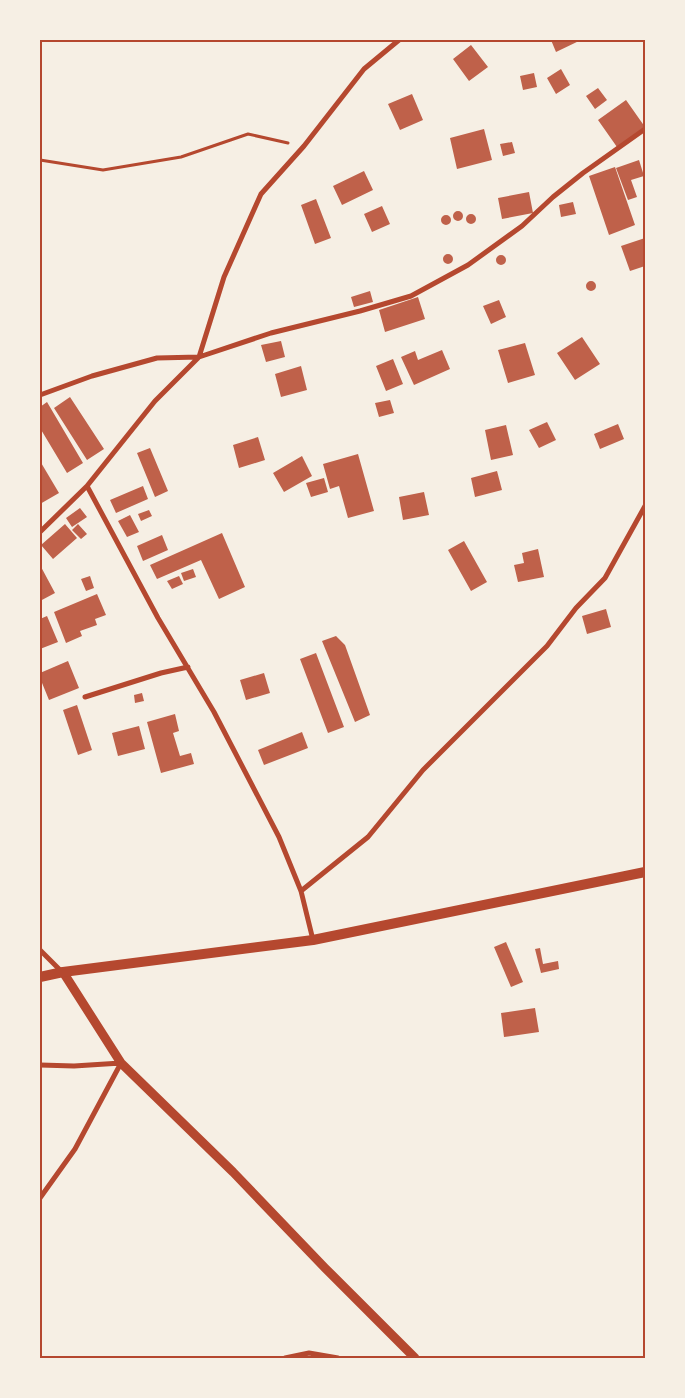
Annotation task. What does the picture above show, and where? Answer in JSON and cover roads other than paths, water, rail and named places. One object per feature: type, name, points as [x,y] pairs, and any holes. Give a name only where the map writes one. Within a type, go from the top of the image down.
[{"type":"main road","points":[[40,977],[63,972],[313,940],[645,872]]},
{"type":"street","points":[[40,532],[86,486],[154,401],[200,356],[224,277],[261,194],[304,146],[364,69],[399,40]]},
{"type":"street","points":[[40,395],[92,376],[157,358],[200,356],[271,333],[411,296],[468,265],[522,226],[553,197],[583,173],[645,129]]},
{"type":"street","points":[[86,486],[158,618],[214,712],[279,837],[301,891],[313,940]]},
{"type":"street","points":[[301,891],[368,837],[423,770],[547,646],[576,608],[605,578],[645,506]]},
{"type":"street","points":[[85,696],[188,667]]},
{"type":"street","points":[[40,950],[63,972],[121,1063],[233,1172],[415,1358]]},
{"type":"street","points":[[40,1066],[121,1063]]},
{"type":"street","points":[[40,1198],[75,1149],[121,1063]]},
{"type":"street","points":[[285,1358],[309,1353],[338,1358]]}]
